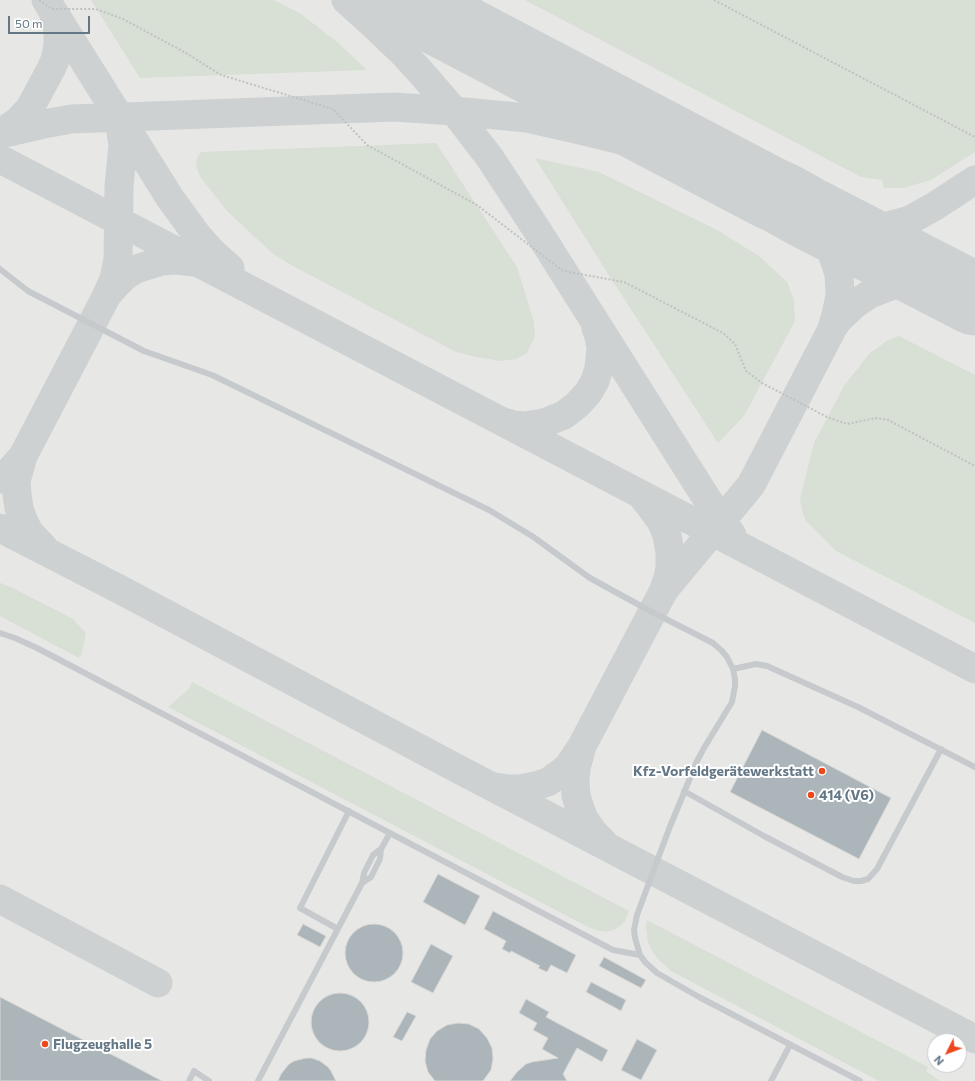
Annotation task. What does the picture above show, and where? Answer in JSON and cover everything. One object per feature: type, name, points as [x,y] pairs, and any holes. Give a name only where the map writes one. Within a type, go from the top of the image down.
[{"type":"lane","points":[[0,269],[28,291],[144,351],[212,375],[489,510],[532,536],[590,578],[713,643],[722,651],[733,669],[735,679],[732,702],[697,761],[684,791],[637,915],[634,930],[640,955],[657,973],[860,1081]]},
{"type":"lane","points":[[0,633],[37,648],[613,950],[640,955]]},
{"type":"lane","points":[[733,669],[756,664],[767,666],[858,707],[975,767]]},
{"type":"lane","points":[[684,791],[764,836],[842,877],[854,882],[861,881],[868,878],[877,869],[941,749]]},
{"type":"lane","points":[[338,929],[300,908],[349,811]]},
{"type":"lane","points":[[258,1081],[362,884],[364,873],[373,856],[381,849],[390,833]]},
{"type":"lane","points":[[771,1081],[790,1044]]},
{"type":"lane","points":[[190,1081],[194,1071],[209,1081]]},
{"type":"path","points":[[39,0],[52,9],[96,8],[122,19],[186,53],[221,75],[333,109],[367,145],[477,205],[563,271],[624,282],[723,333],[735,344],[746,371],[762,382],[827,417],[846,424],[876,418],[888,420],[975,466]]},
{"type":"path","points":[[714,0],[975,137]]},
{"type":"shaded area","points":[[0,0],[975,0],[975,1081],[0,1081]]},
{"type":"shaded area","points":[[91,0],[274,0],[301,14],[337,42],[367,70],[140,78]]},
{"type":"shaded area","points":[[525,0],[975,0],[975,152],[931,180],[903,188],[884,188],[882,180],[861,177]]},
{"type":"shaded area","points":[[436,143],[517,267],[534,322],[535,336],[527,353],[516,359],[501,361],[456,352],[291,265],[272,253],[228,212],[201,178],[196,167],[197,158],[201,152]]},
{"type":"shaded area","points":[[535,158],[599,172],[717,230],[759,256],[787,282],[794,300],[795,321],[744,416],[718,443],[612,280]]},
{"type":"shaded area","points":[[899,336],[975,375],[975,623],[836,551],[806,521],[803,514],[800,499],[814,443],[844,386],[869,354],[888,340]]},
{"type":"shaded area","points":[[0,583],[11,587],[73,619],[86,633],[82,653],[79,658],[0,616]]},
{"type":"shaded area","points":[[192,682],[629,911],[625,921],[614,930],[606,932],[590,928],[168,707],[189,689]]},
{"type":"shaded area","points":[[647,920],[927,1066],[926,1072],[939,1081],[879,1081],[671,971],[652,951],[648,943],[646,927]]},
{"type":"building","name":"414 (V6)","points":[[762,730],[891,798],[859,859],[730,792]]},
{"type":"building","points":[[438,874],[480,896],[465,925],[423,902]]},
{"type":"building","points":[[493,911],[576,955],[567,973],[551,965],[547,972],[538,968],[540,966],[511,951],[510,953],[502,949],[506,941],[484,929]]},
{"type":"building","points":[[303,924],[326,936],[320,947],[297,935]]},
{"type":"building","points":[[374,924],[385,926],[398,937],[401,942],[403,953],[401,964],[390,977],[385,980],[374,982],[363,980],[350,969],[347,964],[345,953],[347,942],[358,929],[363,926]]},
{"type":"building","points":[[431,944],[453,956],[433,993],[411,982]]},
{"type":"building","points":[[604,957],[646,980],[641,988],[599,966]]},
{"type":"building","points":[[591,982],[626,1000],[621,1011],[586,992]]},
{"type":"building","points":[[340,993],[351,995],[364,1006],[367,1011],[369,1022],[367,1033],[356,1046],[351,1049],[340,1051],[329,1049],[316,1038],[313,1033],[311,1022],[313,1011],[324,998],[329,995]]},
{"type":"building","name":"Flugzeughalle 5","points":[[0,997],[130,1064],[162,1081],[0,1081]]},
{"type":"building","points":[[526,999],[549,1012],[546,1017],[608,1050],[602,1062],[577,1048],[563,1074],[567,1081],[510,1081],[526,1064],[558,1058],[542,1049],[548,1038],[533,1030],[537,1023],[519,1013]]},
{"type":"building","points":[[407,1012],[416,1016],[402,1041],[393,1037]]},
{"type":"building","points":[[458,1023],[469,1024],[479,1029],[487,1038],[492,1048],[493,1059],[491,1070],[483,1081],[435,1081],[428,1072],[425,1061],[426,1050],[430,1039],[437,1031],[447,1025]]},
{"type":"building","points":[[637,1039],[657,1050],[641,1080],[621,1070]]},
{"type":"building","points":[[306,1058],[312,1058],[320,1061],[328,1067],[336,1081],[278,1081],[281,1074],[289,1064]]},
{"type":"taxiway","points":[[46,0],[170,198],[197,235],[212,252],[230,268]]},
{"type":"taxiway","points":[[346,0],[403,53],[425,77],[454,111],[490,158],[721,521],[732,535]]},
{"type":"taxiway","points":[[1,133],[18,121],[30,108],[51,69],[55,60],[58,45],[58,30],[54,16]]},
{"type":"taxiway","points":[[0,479],[9,472],[23,456],[114,279],[118,259],[119,186],[123,145],[120,126],[112,106]]},
{"type":"taxiway","points":[[0,134],[71,119],[394,107],[454,111],[527,118],[633,143],[692,163],[770,193]]},
{"type":"taxiway","points":[[0,159],[975,669]]},
{"type":"taxiway","points":[[808,213],[841,225],[867,228],[888,226],[910,220],[975,180]]},
{"type":"taxiway","points":[[603,842],[593,832],[584,819],[576,796],[576,768],[582,746],[664,590],[751,485],[831,331],[836,315],[840,296],[839,274],[832,253],[824,238],[813,224],[800,211],[781,198]]},
{"type":"taxiway","points":[[108,294],[125,276],[136,269],[162,261],[176,260],[194,262]]},
{"type":"taxiway","points":[[832,328],[856,303],[870,294],[896,284],[930,284],[947,288],[975,299]]},
{"type":"taxiway","points":[[508,423],[512,425],[524,426],[544,423],[564,415],[577,405],[588,393],[595,381],[599,368],[601,348],[596,328]]},
{"type":"taxiway","points":[[23,456],[16,481],[19,508],[29,532],[44,548]]},
{"type":"taxiway","points":[[642,496],[661,521],[667,535],[670,553],[670,567],[664,589]]},
{"type":"taxiway","points":[[0,528],[119,589],[460,770],[975,1039]]},
{"type":"taxiway","points":[[496,787],[520,789],[548,782],[568,767],[580,749]]},
{"type":"taxiway","points":[[0,899],[158,983]]},
{"type":"runway","points":[[402,0],[975,299]]},
{"type":"place","name":"Kfz-Vorfeldgerätewerkstatt","points":[[822,771]]},
{"type":"place","name":"414 (V6)","points":[[811,795]]},
{"type":"place","name":"Flugzeughalle 5","points":[[45,1044]]}]
